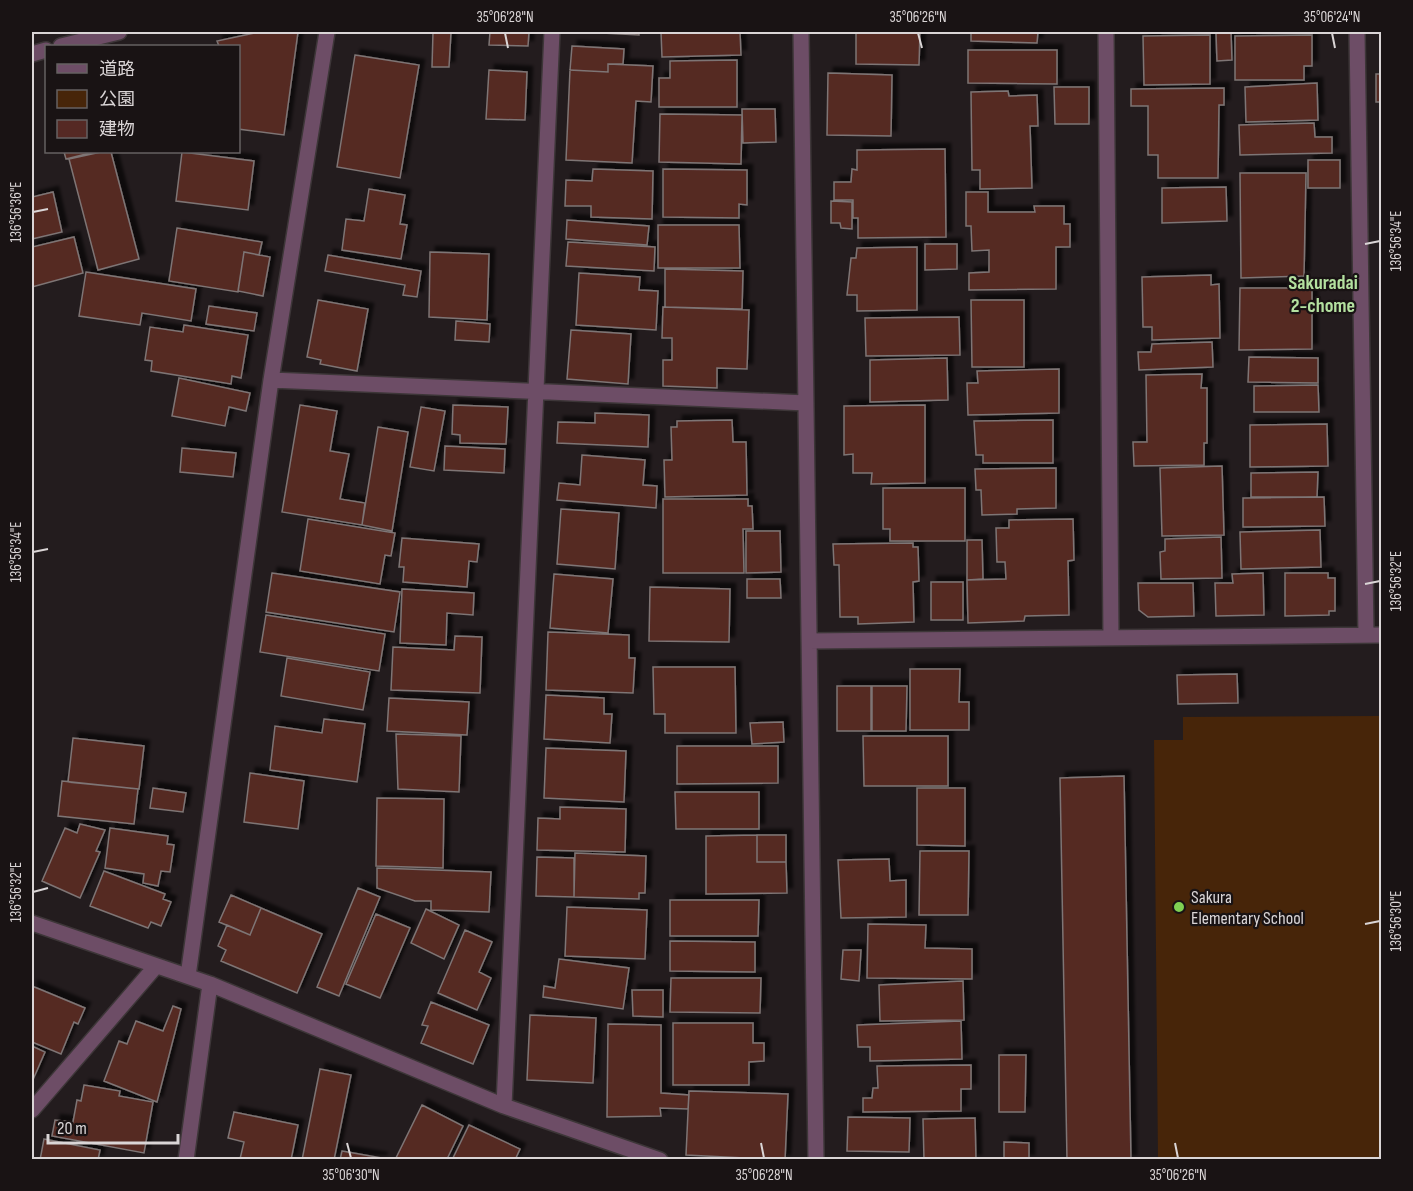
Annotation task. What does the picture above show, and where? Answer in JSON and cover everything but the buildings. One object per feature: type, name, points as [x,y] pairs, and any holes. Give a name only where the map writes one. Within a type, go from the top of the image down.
[{"type":"street","points":[[65,45],[119,32]]},
{"type":"street","points":[[188,976],[271,380],[327,32]]},
{"type":"street","points":[[504,1106],[552,32]]},
{"type":"street","points":[[801,32],[816,1160]]},
{"type":"street","points":[[1106,32],[1111,638]]},
{"type":"street","points":[[1357,32],[1365,635]]},
{"type":"street","points":[[271,380],[806,403]]},
{"type":"street","points":[[809,641],[1382,635]]},
{"type":"street","points":[[32,923],[210,984],[504,1106],[660,1160]]},
{"type":"street","points":[[32,1110],[156,966]]},
{"type":"street","points":[[186,1160],[210,984]]},
{"type":"green space","points":[[1381,716],[1381,1159],[1158,1159],[1154,740],[1183,740],[1183,717]]},
{"type":"place","name":"Sakura Elementary School","points":[[1179,907]]},
{"type":"district","name":"Sakuradai 2-chome","points":[[1323,294]]}]
